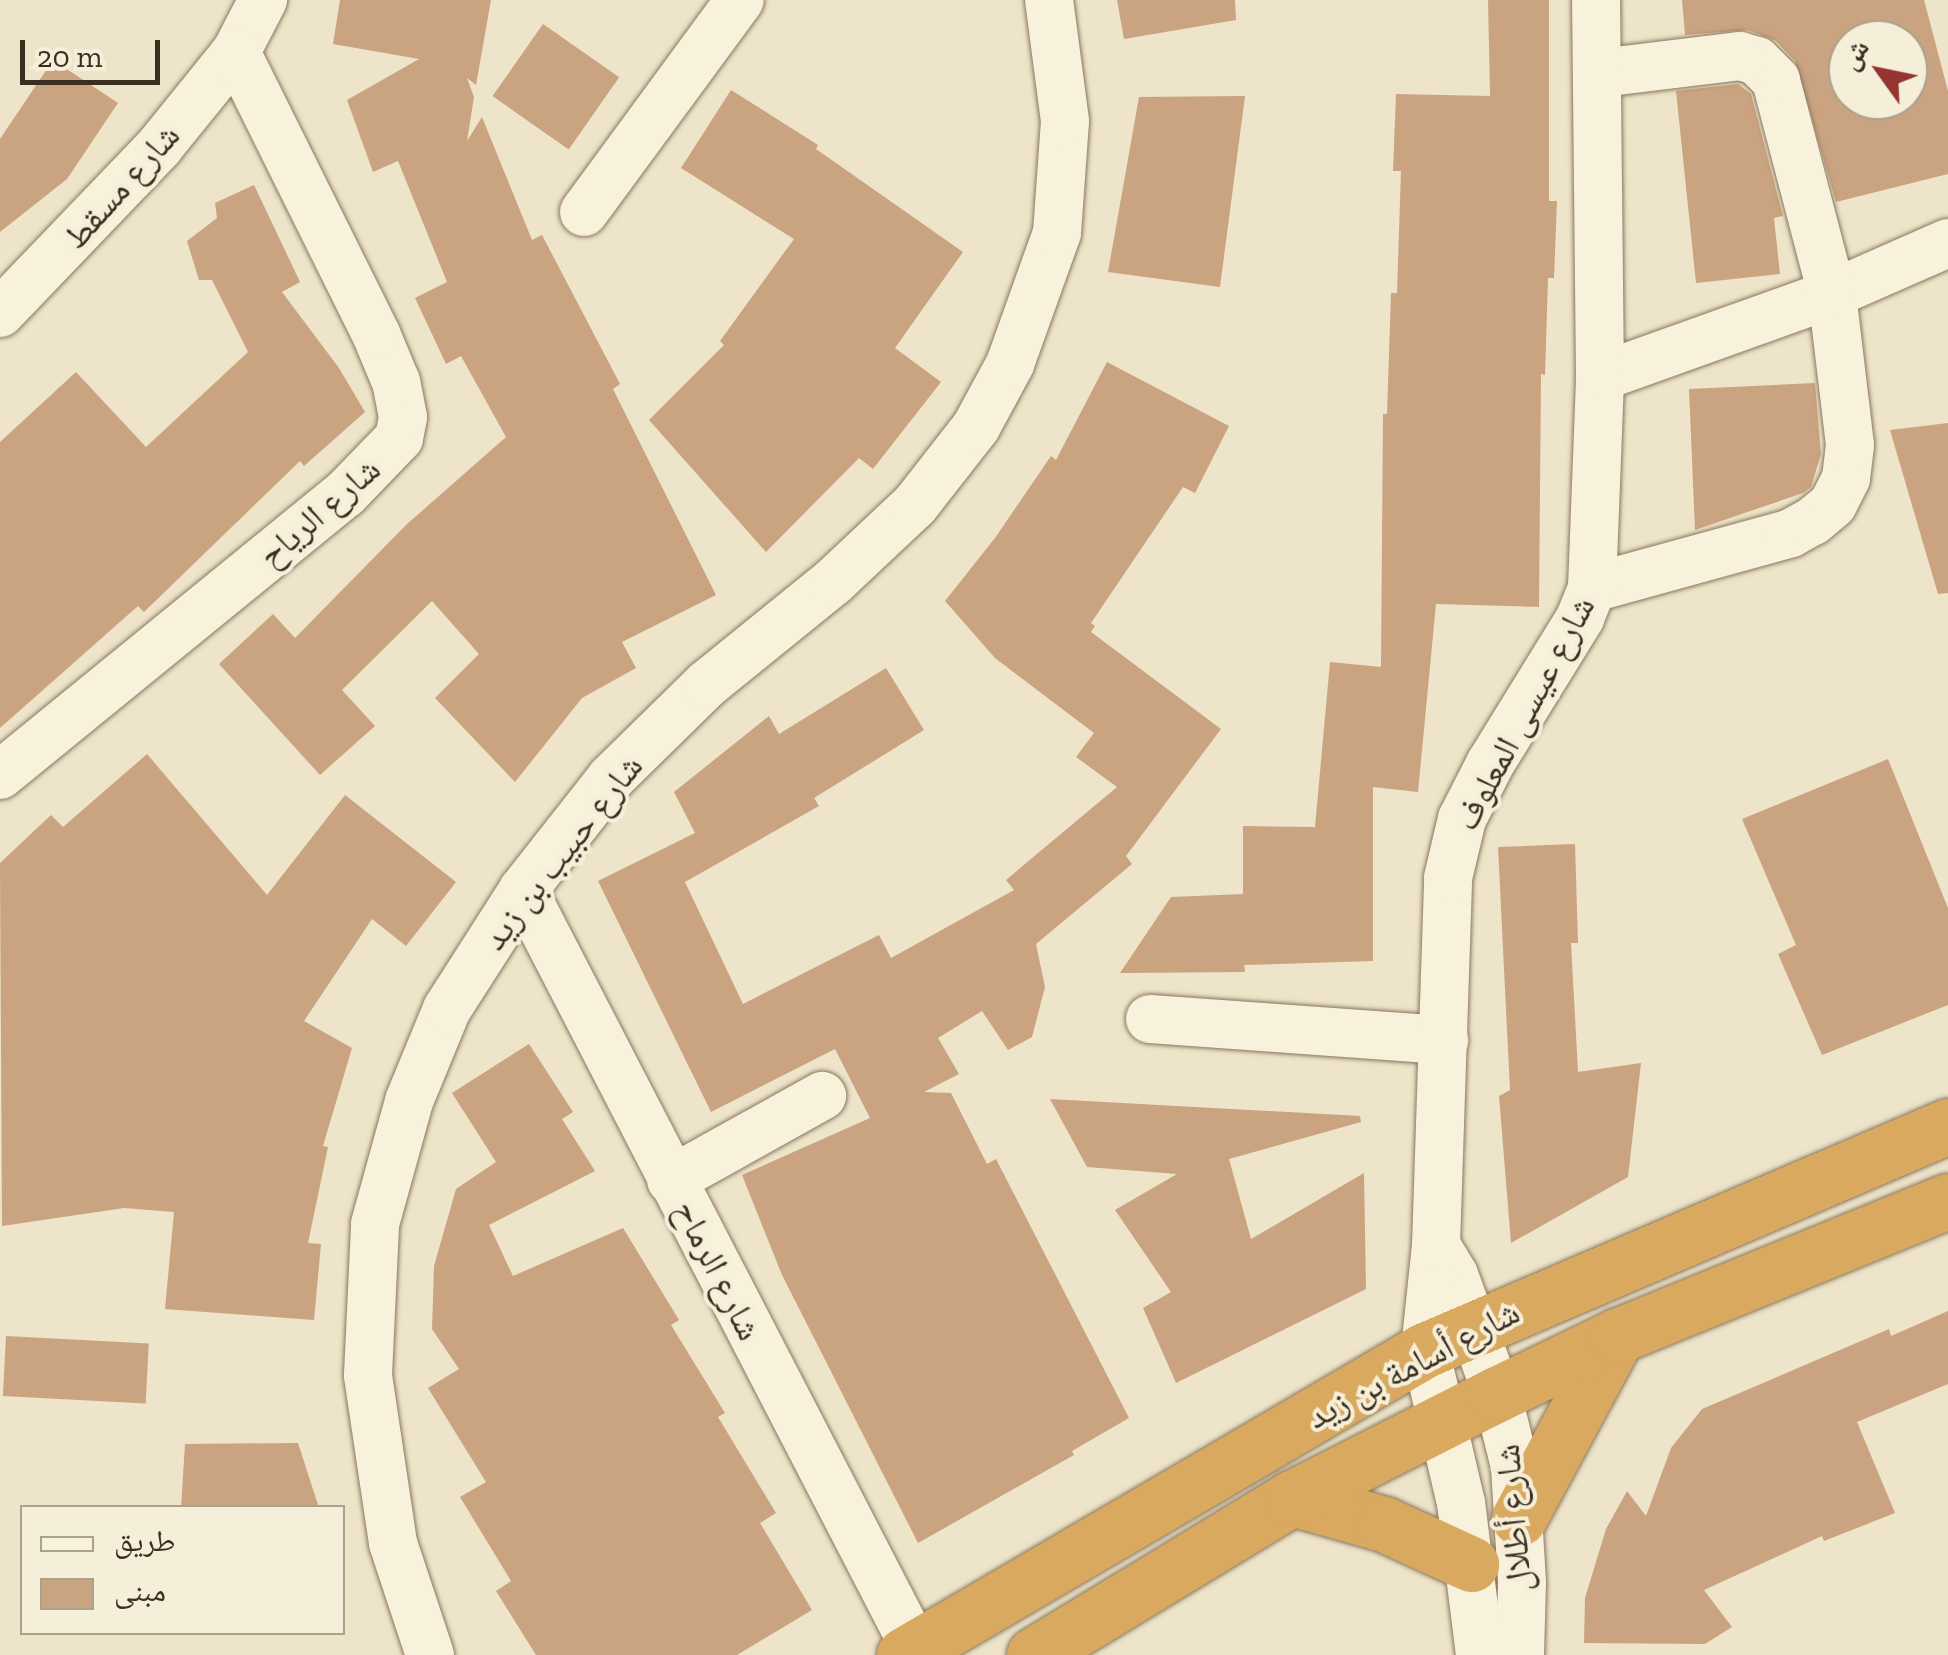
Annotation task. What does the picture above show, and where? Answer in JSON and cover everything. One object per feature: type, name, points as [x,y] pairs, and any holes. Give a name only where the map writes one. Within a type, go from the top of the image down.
[{"type":"highway","name":"شارع أسامة بن زيد","points":[[909,1652],[1425,1350],[1948,1126]]},
{"type":"highway","name":"شارع أسامة بن زيد","points":[[1034,1655],[1292,1498],[1497,1394],[1618,1336],[1948,1200]]},
{"type":"highway","points":[[1519,1518],[1618,1336]]},
{"type":"highway","points":[[1292,1498],[1384,1524],[1471,1564]]},
{"type":"street","name":"شارع مسقط","points":[[0,313],[159,147],[236,52],[263,0]]},
{"type":"street","points":[[584,212],[740,0]]},
{"type":"street","name":"شارع حبيب بن زيد","points":[[430,1655],[393,1543],[368,1374],[375,1224],[409,1101],[447,1009],[523,890],[611,778],[707,684],[833,582],[915,505],[976,427],[1010,364],[1057,234],[1065,121],[1049,0]]},
{"type":"street","name":"شارع عيسى المعلوف","points":[[1425,1350],[1436,1245],[1448,878],[1462,819],[1580,618],[1592,588],[1600,378],[1600,72],[1596,0]]},
{"type":"street","name":"شارع الرياح","points":[[0,776],[345,494],[400,438],[403,418],[396,382],[376,334],[236,52]]},
{"type":"street","points":[[1592,588],[1792,533],[1832,504],[1846,478],[1850,445],[1832,294],[1776,80],[1767,68],[1740,56],[1600,72]]},
{"type":"street","points":[[1600,378],[1832,294],[1948,243]]},
{"type":"street","name":"شارع الرماح","points":[[523,890],[909,1652]]},
{"type":"street","points":[[1150,1018],[1444,1040]]},
{"type":"street","points":[[671,1180],[822,1096]]},
{"type":"street","points":[[1436,1245],[1454,1274],[1473,1327]]},
{"type":"street","name":"شارع أطلال","points":[[1473,1327],[1497,1394],[1515,1467],[1520,1655]]},
{"type":"street","name":"شارع أطلال","points":[[1425,1350],[1444,1421],[1471,1564],[1480,1655]]},
{"type":"building","points":[[340,0],[491,0],[476,85],[467,78],[474,97],[467,141],[482,117],[532,240],[542,235],[620,384],[613,389],[716,595],[622,642],[636,668],[582,698],[515,782],[435,698],[479,654],[432,601],[342,690],[375,726],[320,775],[219,664],[273,614],[295,638],[406,525],[506,437],[461,356],[446,364],[415,298],[447,282],[398,161],[373,172],[347,100],[419,59],[333,44]]},
{"type":"building","points":[[1117,0],[1235,0],[1236,20],[1124,39]]},
{"type":"building","points":[[1488,0],[1549,0],[1549,201],[1557,201],[1554,278],[1548,278],[1545,375],[1541,374],[1539,607],[1436,604],[1418,792],[1373,787],[1373,961],[1244,965],[1245,972],[1120,973],[1171,897],[1243,894],[1243,826],[1315,827],[1330,662],[1381,667],[1383,414],[1387,414],[1391,293],[1397,293],[1401,171],[1393,171],[1396,94],[1490,96]]},
{"type":"building","points":[[1682,0],[1924,0],[1948,91],[1948,174],[1836,202],[1795,61],[1776,41],[1748,30],[1685,35]]},
{"type":"building","points":[[543,24],[619,77],[569,149],[493,96]]},
{"type":"building","points":[[53,60],[118,103],[67,179],[0,232],[0,139]]},
{"type":"building","points":[[1738,84],[1751,94],[1783,216],[1774,218],[1780,274],[1696,283],[1676,91]]},
{"type":"building","points":[[731,90],[818,145],[816,149],[963,252],[895,348],[941,382],[873,469],[859,458],[766,552],[649,420],[724,345],[720,341],[794,239],[681,168]]},
{"type":"building","points":[[1245,96],[1220,287],[1108,272],[1139,97]]},
{"type":"building","points":[[254,185],[300,282],[282,292],[339,368],[365,412],[304,466],[300,461],[144,612],[138,606],[0,728],[0,442],[76,372],[146,447],[248,352],[212,280],[199,280],[187,241],[217,218],[215,203]]},
{"type":"building","points":[[1107,362],[1229,426],[1195,493],[1183,487],[1091,623],[1095,626],[1091,632],[1221,729],[1126,856],[1132,864],[1036,944],[1045,987],[1032,1037],[1008,1050],[982,1011],[938,1038],[959,1074],[924,1092],[951,1093],[987,1164],[996,1159],[1129,1418],[1072,1451],[1074,1455],[918,1543],[782,1275],[742,1175],[870,1118],[835,1049],[711,1112],[598,881],[695,833],[674,792],[769,716],[779,734],[886,668],[924,730],[814,798],[819,806],[685,882],[743,1004],[879,935],[891,958],[1014,890],[1006,880],[1117,787],[1076,757],[1094,733],[995,658],[945,601],[995,538],[1051,456],[1056,460]]},
{"type":"building","points":[[1815,383],[1821,454],[1811,487],[1695,530],[1689,389]]},
{"type":"building","points":[[1948,423],[1948,593],[1938,594],[1890,430]]},
{"type":"building","points":[[147,754],[267,895],[345,795],[456,882],[406,946],[372,919],[304,1021],[352,1048],[323,1146],[328,1147],[308,1243],[321,1244],[314,1320],[165,1309],[174,1212],[124,1208],[2,1226],[0,863],[51,815],[63,827]]},
{"type":"building","points":[[1888,759],[1948,908],[1948,1005],[1822,1055],[1778,954],[1796,945],[1742,819]]},
{"type":"building","points":[[1575,844],[1578,943],[1571,943],[1578,1072],[1641,1063],[1628,1177],[1511,1243],[1499,1096],[1510,1090],[1498,847]]},
{"type":"building","points":[[529,1044],[573,1112],[562,1119],[595,1171],[489,1225],[513,1276],[623,1228],[679,1320],[671,1325],[725,1413],[718,1417],[776,1513],[760,1523],[812,1610],[737,1655],[536,1655],[496,1591],[511,1581],[460,1497],[486,1482],[428,1388],[459,1369],[432,1329],[434,1266],[456,1189],[496,1162],[452,1093]]},
{"type":"building","points":[[1050,1099],[1360,1116],[1361,1122],[1229,1159],[1251,1239],[1364,1173],[1366,1289],[1176,1383],[1143,1308],[1171,1292],[1115,1210],[1177,1174],[1087,1167]]},
{"type":"building","points":[[1948,1311],[1948,1384],[1857,1422],[1895,1513],[1824,1541],[1822,1536],[1704,1590],[1732,1627],[1705,1644],[1584,1643],[1585,1598],[1606,1529],[1627,1491],[1646,1516],[1671,1448],[1702,1409],[1889,1329],[1891,1336]]},
{"type":"building","points":[[6,1336],[149,1343],[146,1403],[3,1396]]},
{"type":"building","points":[[298,1443],[318,1505],[181,1505],[185,1444]]}]
